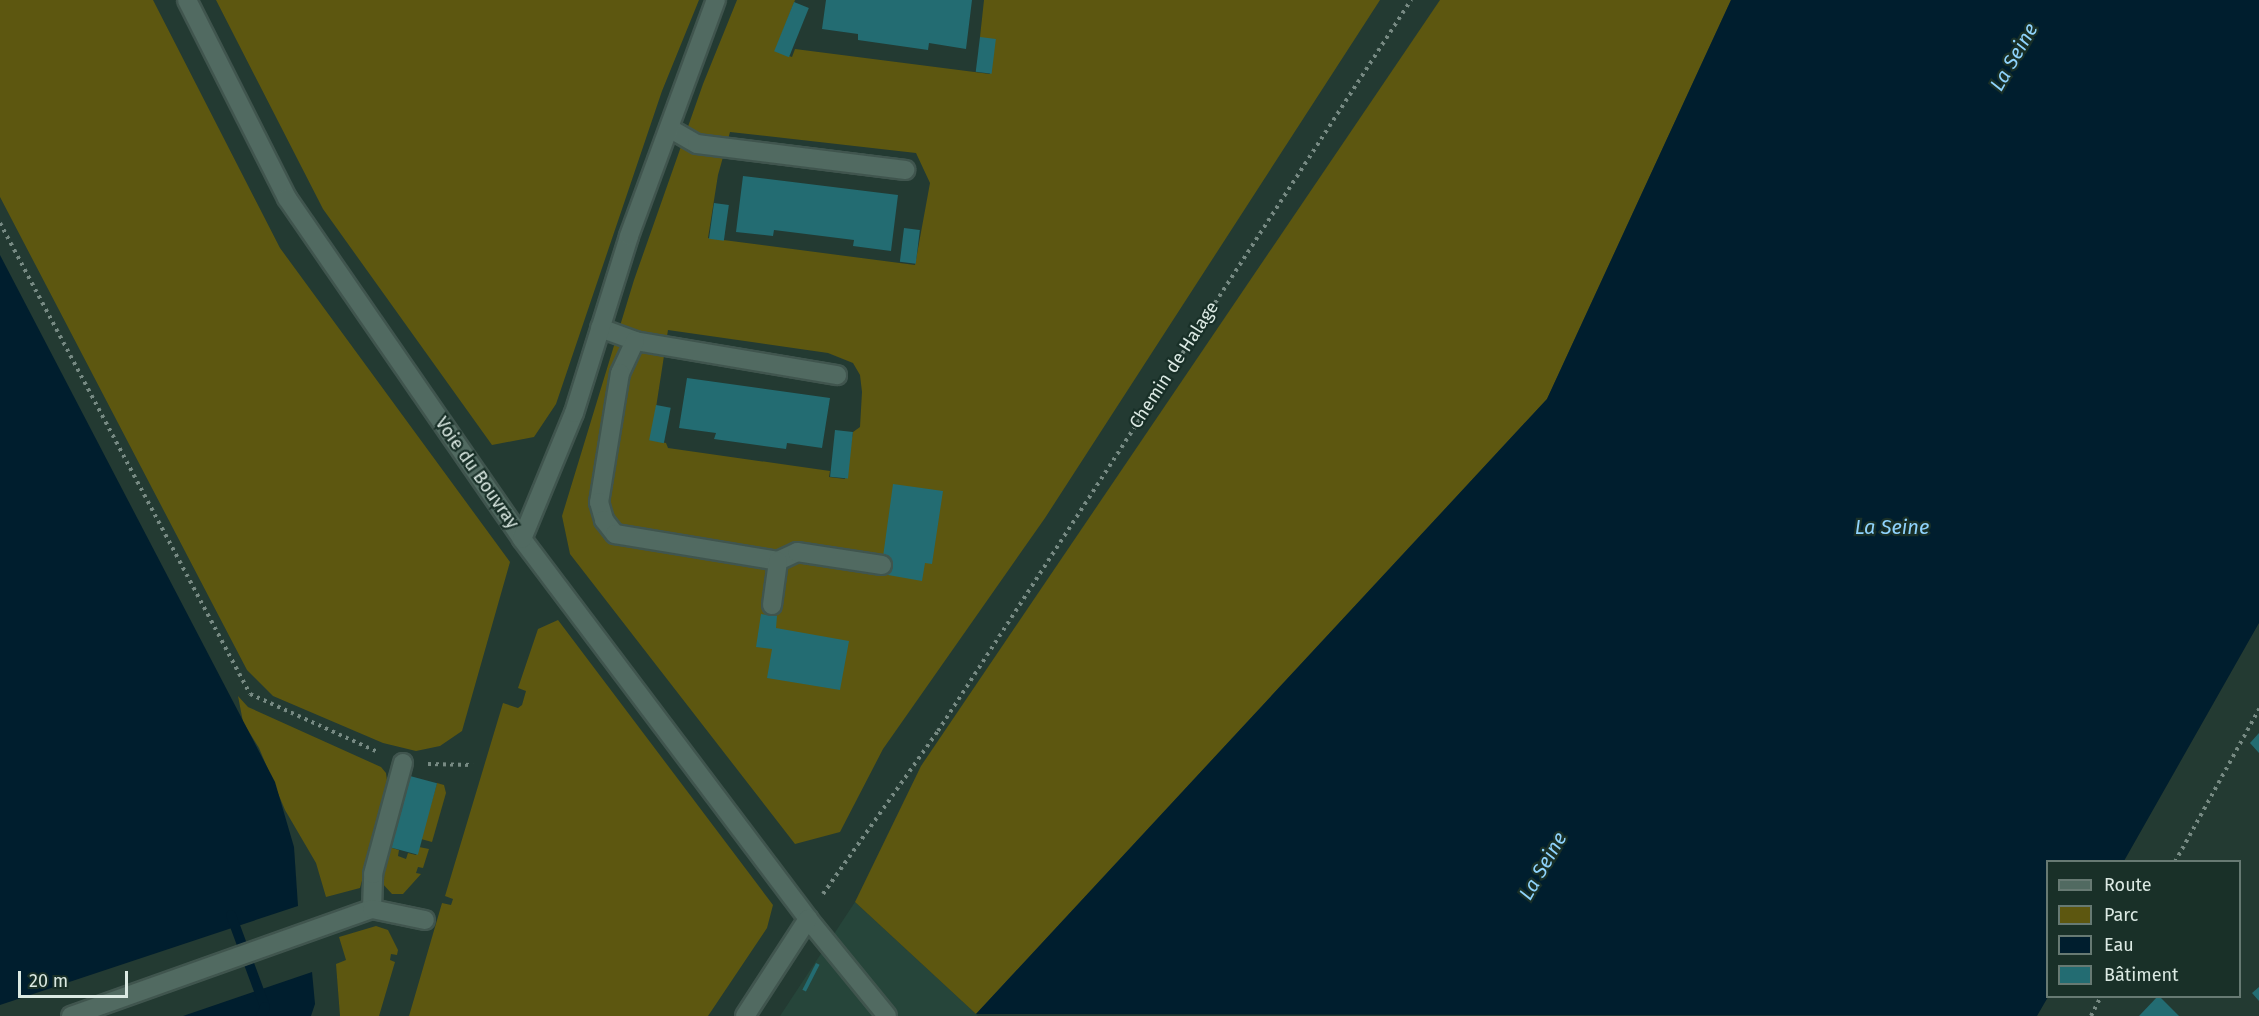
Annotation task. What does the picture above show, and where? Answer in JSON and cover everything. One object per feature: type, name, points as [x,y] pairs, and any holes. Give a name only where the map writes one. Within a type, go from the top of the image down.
[{"type":"street","name":"Voie du Bouvray","points":[[187,0],[287,198],[522,539],[808,919],[887,1016]]},
{"type":"street","points":[[522,539],[574,413],[629,236],[717,0]]},
{"type":"street","points":[[669,128],[697,144],[905,170]]},
{"type":"street","points":[[600,328],[635,341],[837,375]]},
{"type":"street","points":[[635,341],[620,374],[599,502],[604,520],[615,534],[625,539],[778,561],[797,552],[882,564]]},
{"type":"street","points":[[772,605],[778,561]]},
{"type":"street","points":[[372,909],[373,874],[403,763]]},
{"type":"street","points":[[71,1016],[372,909],[425,920]]},
{"type":"street","points":[[745,1016],[808,919]]},
{"type":"path","name":"Chemin de Halage","points":[[808,919],[938,731],[1411,0]]},
{"type":"path","points":[[0,223],[250,694],[403,763],[473,765]]},
{"type":"path","points":[[2176,860],[2259,709]]},
{"type":"path","points":[[2091,1016],[2101,998]]},
{"type":"shaded area","points":[[855,902],[976,1014],[978,1016],[780,1016]]},
{"type":"green space","points":[[0,0],[153,0],[280,248],[510,562],[462,731],[440,746],[416,751],[383,743],[273,696],[247,670],[0,197]]},
{"type":"green space","points":[[216,0],[699,0],[662,91],[556,404],[534,437],[492,445],[323,209]]},
{"type":"green space","points":[[737,0],[795,0],[775,51],[792,57],[795,49],[990,74],[980,37],[984,0],[1380,0],[1045,518],[883,749],[840,832],[795,844],[570,554],[562,516],[634,280],[703,84]],"holes":[[[730,132],[916,153],[930,183],[915,265],[708,238],[718,175]],[[668,330],[828,353],[853,363],[860,375],[862,392],[860,427],[853,432],[845,479],[829,477],[830,471],[668,448],[666,443],[651,440]]]},
{"type":"green space","points":[[1440,0],[1731,0],[1547,399],[976,1014],[855,902],[921,766]]},
{"type":"green space","points":[[558,620],[773,905],[767,928],[708,1016],[409,1016],[442,903],[451,905],[453,899],[445,896],[503,703],[518,708],[522,705],[526,691],[518,688],[538,629]]},
{"type":"green space","points":[[238,696],[248,707],[381,767],[386,773],[388,788],[360,888],[326,897],[316,863],[285,810],[259,748],[243,722]]},
{"type":"green space","points":[[437,783],[444,785],[446,793],[432,842],[421,839]]},
{"type":"green space","points":[[389,847],[399,850],[398,856],[406,859],[408,853],[416,855],[419,847],[429,849],[423,868],[418,867],[416,873],[421,874],[403,894],[392,894],[381,882]]},
{"type":"green space","points":[[376,926],[388,930],[398,950],[397,955],[391,954],[390,960],[395,962],[379,1016],[340,1016],[336,964],[346,960],[339,937]]},
{"type":"water","name":"La Seine","points":[[1731,0],[2259,0],[2259,623],[2125,860],[2046,860],[2047,998],[2037,1016],[976,1014],[1547,399]]},
{"type":"water","points":[[0,255],[275,782],[294,847],[298,906],[0,1005]]},
{"type":"water","points":[[312,972],[315,1004],[311,1016],[183,1016]]},
{"type":"building","points":[[826,0],[972,0],[966,49],[929,43],[928,50],[858,40],[858,34],[822,29]]},
{"type":"building","points":[[794,2],[809,8],[789,57],[774,51]]},
{"type":"building","points":[[980,37],[996,39],[992,74],[976,72]]},
{"type":"building","points":[[743,176],[898,195],[891,251],[853,246],[854,240],[774,230],[773,236],[736,232]]},
{"type":"building","points":[[714,203],[729,205],[724,241],[709,239]]},
{"type":"building","points":[[904,228],[920,230],[916,264],[900,262]]},
{"type":"building","points":[[687,378],[830,398],[822,448],[787,443],[786,449],[714,439],[716,433],[679,428]]},
{"type":"building","points":[[656,405],[671,408],[664,443],[649,440]]},
{"type":"building","points":[[835,430],[853,432],[848,479],[830,477]]},
{"type":"building","points":[[893,484],[943,491],[932,564],[925,563],[922,581],[888,575],[891,558],[883,557]]},
{"type":"building","points":[[761,614],[777,616],[776,628],[849,641],[840,690],[767,678],[772,649],[756,647]]},
{"type":"building","points":[[2259,733],[2259,753],[2250,743]]},
{"type":"building","points":[[410,776],[437,783],[418,855],[391,847]]},
{"type":"building","points":[[816,963],[820,965],[806,992],[802,990]]},
{"type":"building","points":[[2259,987],[2259,1001],[2252,993]]},
{"type":"building","points":[[2156,998],[2161,998],[2179,1016],[2139,1016]]},
{"type":"waterway","points":[[231,915],[265,1007],[261,1016]]}]
